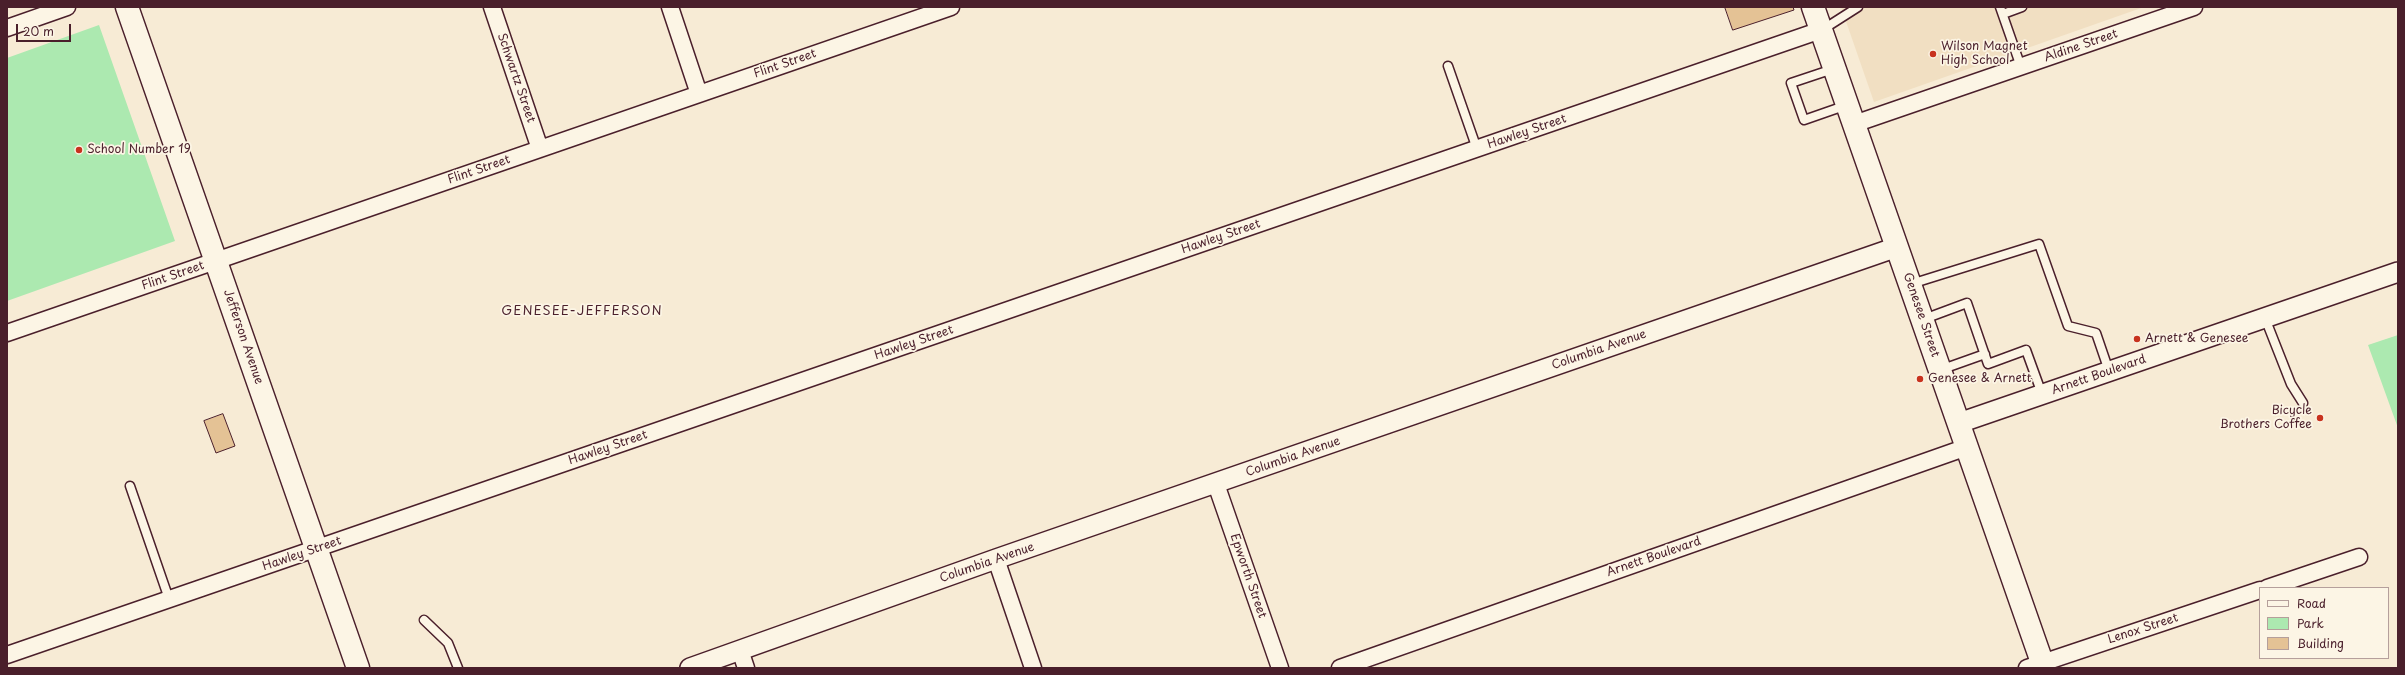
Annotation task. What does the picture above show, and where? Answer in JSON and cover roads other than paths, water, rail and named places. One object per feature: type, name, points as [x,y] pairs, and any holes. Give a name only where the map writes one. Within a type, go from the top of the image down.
[{"type":"main road","name":"Jefferson Avenue","points":[[127,7],[358,668]]},
{"type":"main road","name":"Genesee Street","points":[[1813,7],[1959,423],[2038,666]]},
{"type":"street","points":[[7,28],[67,7]]},
{"type":"street","name":"Schwartz Street","points":[[492,7],[540,149]]},
{"type":"street","points":[[670,7],[699,94]]},
{"type":"street","name":"Flint Street","points":[[7,333],[951,7]]},
{"type":"street","name":"Aldine Street","points":[[1851,115],[2021,67],[2194,7]]},
{"type":"street","name":"Hawley Street","points":[[7,655],[1821,30]]},
{"type":"street","name":"Columbia Avenue","points":[[690,668],[996,559],[1897,247]]},
{"type":"street","name":"Arnett Boulevard","points":[[1959,423],[2398,272]]},
{"type":"street","name":"Arnett Boulevard","points":[[1340,668],[1967,447]]},
{"type":"street","name":"Epworth Street","points":[[1216,484],[1280,668]]},
{"type":"street","points":[[2270,587],[2359,557]]},
{"type":"street","points":[[996,559],[1033,668]]},
{"type":"street","name":"Lenox Street","points":[[2038,666],[2259,590]]},
{"type":"street","points":[[740,650],[746,668]]},
{"type":"lane","points":[[1821,30],[1858,7]]},
{"type":"lane","points":[[2021,67],[2002,10],[2022,7]]},
{"type":"lane","points":[[1448,66],[1477,149]]},
{"type":"lane","points":[[1835,68],[1791,83],[1804,120],[1851,115]]},
{"type":"lane","points":[[1910,284],[2039,244],[2068,326],[2096,332],[2109,371]]},
{"type":"lane","points":[[1923,320],[1967,304],[1988,364],[2026,350],[2042,394]]},
{"type":"lane","points":[[2265,318],[2291,384],[2303,403]]},
{"type":"lane","points":[[1940,370],[1985,354]]},
{"type":"lane","points":[[130,486],[169,599]]},
{"type":"lane","points":[[424,620],[448,643],[458,668]]},
{"type":"place","name":"Wilson Magnet High School","points":[[1933,54]]},
{"type":"place","name":"School Number 19","points":[[79,150]]},
{"type":"place","name":"Arnett & Genesee","points":[[2137,339]]},
{"type":"place","name":"Genesee & Arnett","points":[[1920,379]]},
{"type":"place","name":"Bicycle Brothers Coffee","points":[[2320,418]]},
{"type":"district","name":"GENESEE-JEFFERSON","points":[[582,311]]}]
